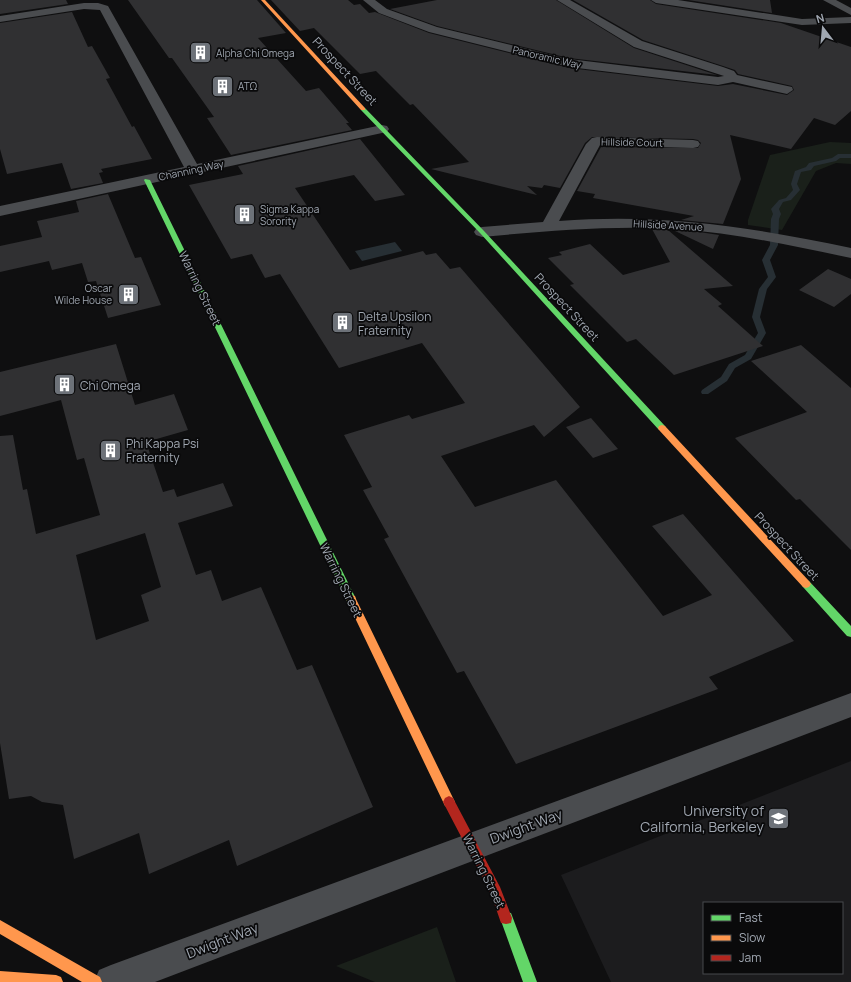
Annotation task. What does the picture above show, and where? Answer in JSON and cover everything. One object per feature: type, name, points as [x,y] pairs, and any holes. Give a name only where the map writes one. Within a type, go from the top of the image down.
[{"type":"street","name":"Prospect Street","points":[[263,0],[382,129],[482,232],[851,633]]},
{"type":"street","name":"Panoramic Way","points":[[368,0],[383,11],[433,30],[569,63],[718,81],[733,78],[787,90]]},
{"type":"street","name":"Panoramic Way","points":[[562,0],[638,44],[720,70],[730,74],[733,78]]},
{"type":"street","points":[[656,0],[802,22],[851,20]]},
{"type":"street","points":[[828,0],[851,12]]},
{"type":"street","points":[[0,19],[98,6],[104,8],[193,170]]},
{"type":"street","name":"Channing Way","points":[[0,211],[382,129]]},
{"type":"street","name":"Hillside Court","points":[[550,225],[593,144],[597,141],[693,144]]},
{"type":"street","name":"Warring Street","points":[[147,180],[451,806],[496,891],[530,982]]},
{"type":"street","name":"Hillside Avenue","points":[[482,232],[550,225],[652,223],[745,232],[851,253]]},
{"type":"street","name":"Dwight Way","points":[[111,982],[851,705]]},
{"type":"street","points":[[0,927],[95,982]]},
{"type":"street","points":[[0,978],[56,982]]},
{"type":"shaded area","points":[[830,142],[851,143],[851,164],[836,163],[816,171],[782,230],[748,225],[748,220],[770,155]]},
{"type":"shaded area","points":[[395,242],[402,251],[362,261],[355,251]]},
{"type":"shaded area","name":"University of California, Berkeley","points":[[851,761],[851,982],[611,982],[561,875]]},
{"type":"shaded area","points":[[437,927],[456,982],[375,982],[336,966]]},
{"type":"building","points":[[0,0],[66,0],[68,4],[0,14]]},
{"type":"building","points":[[128,0],[257,0],[286,33],[258,38],[306,91],[319,88],[349,123],[346,123],[352,130],[231,155],[207,118],[214,117],[172,58],[169,58]]},
{"type":"building","points":[[271,0],[348,0],[354,5],[360,4],[369,13],[375,12],[429,33],[569,68],[718,86],[733,84],[787,95],[794,90],[792,86],[738,74],[735,70],[643,40],[573,0],[650,0],[656,4],[781,23],[851,47],[851,111],[835,125],[814,118],[791,149],[730,135],[741,179],[723,224],[681,220],[694,216],[593,198],[595,194],[577,191],[601,147],[698,148],[701,143],[698,140],[693,139],[592,137],[585,143],[560,188],[544,185],[542,188],[527,186],[537,195],[431,169],[469,162],[413,104],[410,105],[376,71],[360,74],[314,28],[300,31]]},
{"type":"building","points":[[437,0],[556,0],[634,48],[717,75],[569,58],[437,26],[390,9]]},
{"type":"building","points":[[688,0],[770,0],[772,13]]},
{"type":"building","points":[[72,12],[88,47],[92,46],[110,78],[106,79],[132,127],[134,126],[152,159],[101,169],[103,172],[99,173],[103,183],[71,189],[62,163],[7,174],[0,149],[0,23]]},
{"type":"building","points":[[360,139],[405,195],[375,201],[354,175],[295,188],[350,270],[423,251],[426,255],[436,253],[450,269],[460,267],[580,407],[544,437],[534,425],[441,456],[475,507],[556,480],[663,616],[712,595],[652,526],[683,514],[794,641],[709,677],[718,689],[516,764],[464,671],[457,673],[384,539],[389,537],[363,490],[372,487],[344,435],[409,415],[412,419],[465,403],[422,343],[339,368],[280,274],[265,278],[252,254],[231,259],[189,185],[243,174],[238,166]]},
{"type":"building","points":[[108,194],[135,258],[141,257],[161,305],[108,318],[96,281],[88,282],[82,263],[52,270],[49,261],[0,272],[0,246],[42,237],[37,221],[79,212],[76,201]]},
{"type":"building","points":[[652,229],[668,230],[733,286],[704,289],[722,304],[718,306],[763,346],[674,375],[636,339],[627,342],[570,285],[574,284],[548,258],[562,255],[559,252],[590,244],[623,275],[670,262]]},
{"type":"building","points":[[673,230],[699,232],[719,235],[713,249]]},
{"type":"building","points":[[828,269],[851,279],[851,294],[834,307],[799,290]]},
{"type":"building","points":[[116,344],[135,405],[174,394],[188,430],[146,442],[163,492],[174,489],[177,497],[223,483],[233,506],[178,523],[196,575],[211,570],[222,601],[261,587],[297,670],[312,665],[373,807],[237,866],[229,840],[149,874],[139,833],[74,859],[63,805],[42,802],[31,796],[9,799],[0,743],[0,436],[13,435],[23,490],[27,489],[36,534],[100,515],[84,458],[77,460],[61,400],[0,416],[0,372]],"holes":[[[145,533],[161,587],[141,595],[149,621],[96,640],[76,555]]]},
{"type":"building","points":[[801,345],[851,388],[851,550],[800,499],[796,500],[735,438],[807,412],[751,361]]},
{"type":"building","points":[[591,418],[618,449],[593,458],[566,427]]},
{"type":"waterway","points":[[705,392],[724,379],[732,366],[748,357],[762,333],[756,317],[763,289],[772,277],[766,260],[774,245],[775,219],[777,214],[775,209],[781,201],[789,199],[797,190],[794,184],[798,171],[809,169],[811,164],[834,160],[838,156],[851,156]]},
{"type":"traffic: fast","points":[[363,109],[482,232],[662,428]]},
{"type":"traffic: fast","points":[[147,180],[351,599]]},
{"type":"traffic: fast","points":[[806,584],[851,633]]},
{"type":"traffic: fast","points":[[506,918],[530,982]]},
{"type":"traffic: slow","points":[[263,0],[363,109]]},
{"type":"traffic: slow","points":[[662,428],[806,584]]},
{"type":"traffic: slow","points":[[351,599],[449,802]]},
{"type":"traffic: slow","points":[[0,927],[95,982]]},
{"type":"traffic: slow","points":[[0,978],[56,982]]},
{"type":"traffic: jam","points":[[449,802],[496,891],[506,918]]},
{"type":"place","name":"Alpha Chi Omega","points":[[201,53]]},
{"type":"place","name":"ΑΤΩ","points":[[222,86]]},
{"type":"place","name":"Sigma Kappa Sorority","points":[[245,215]]},
{"type":"place","name":"Oscar Wilde House","points":[[128,294]]},
{"type":"place","name":"Delta Upsilon Fraternity","points":[[343,323]]},
{"type":"place","name":"Chi Omega","points":[[64,385]]},
{"type":"place","name":"Phi Kappa Psi Fraternity","points":[[111,450]]},
{"type":"place","name":"University of California, Berkeley","points":[[779,818]]}]
